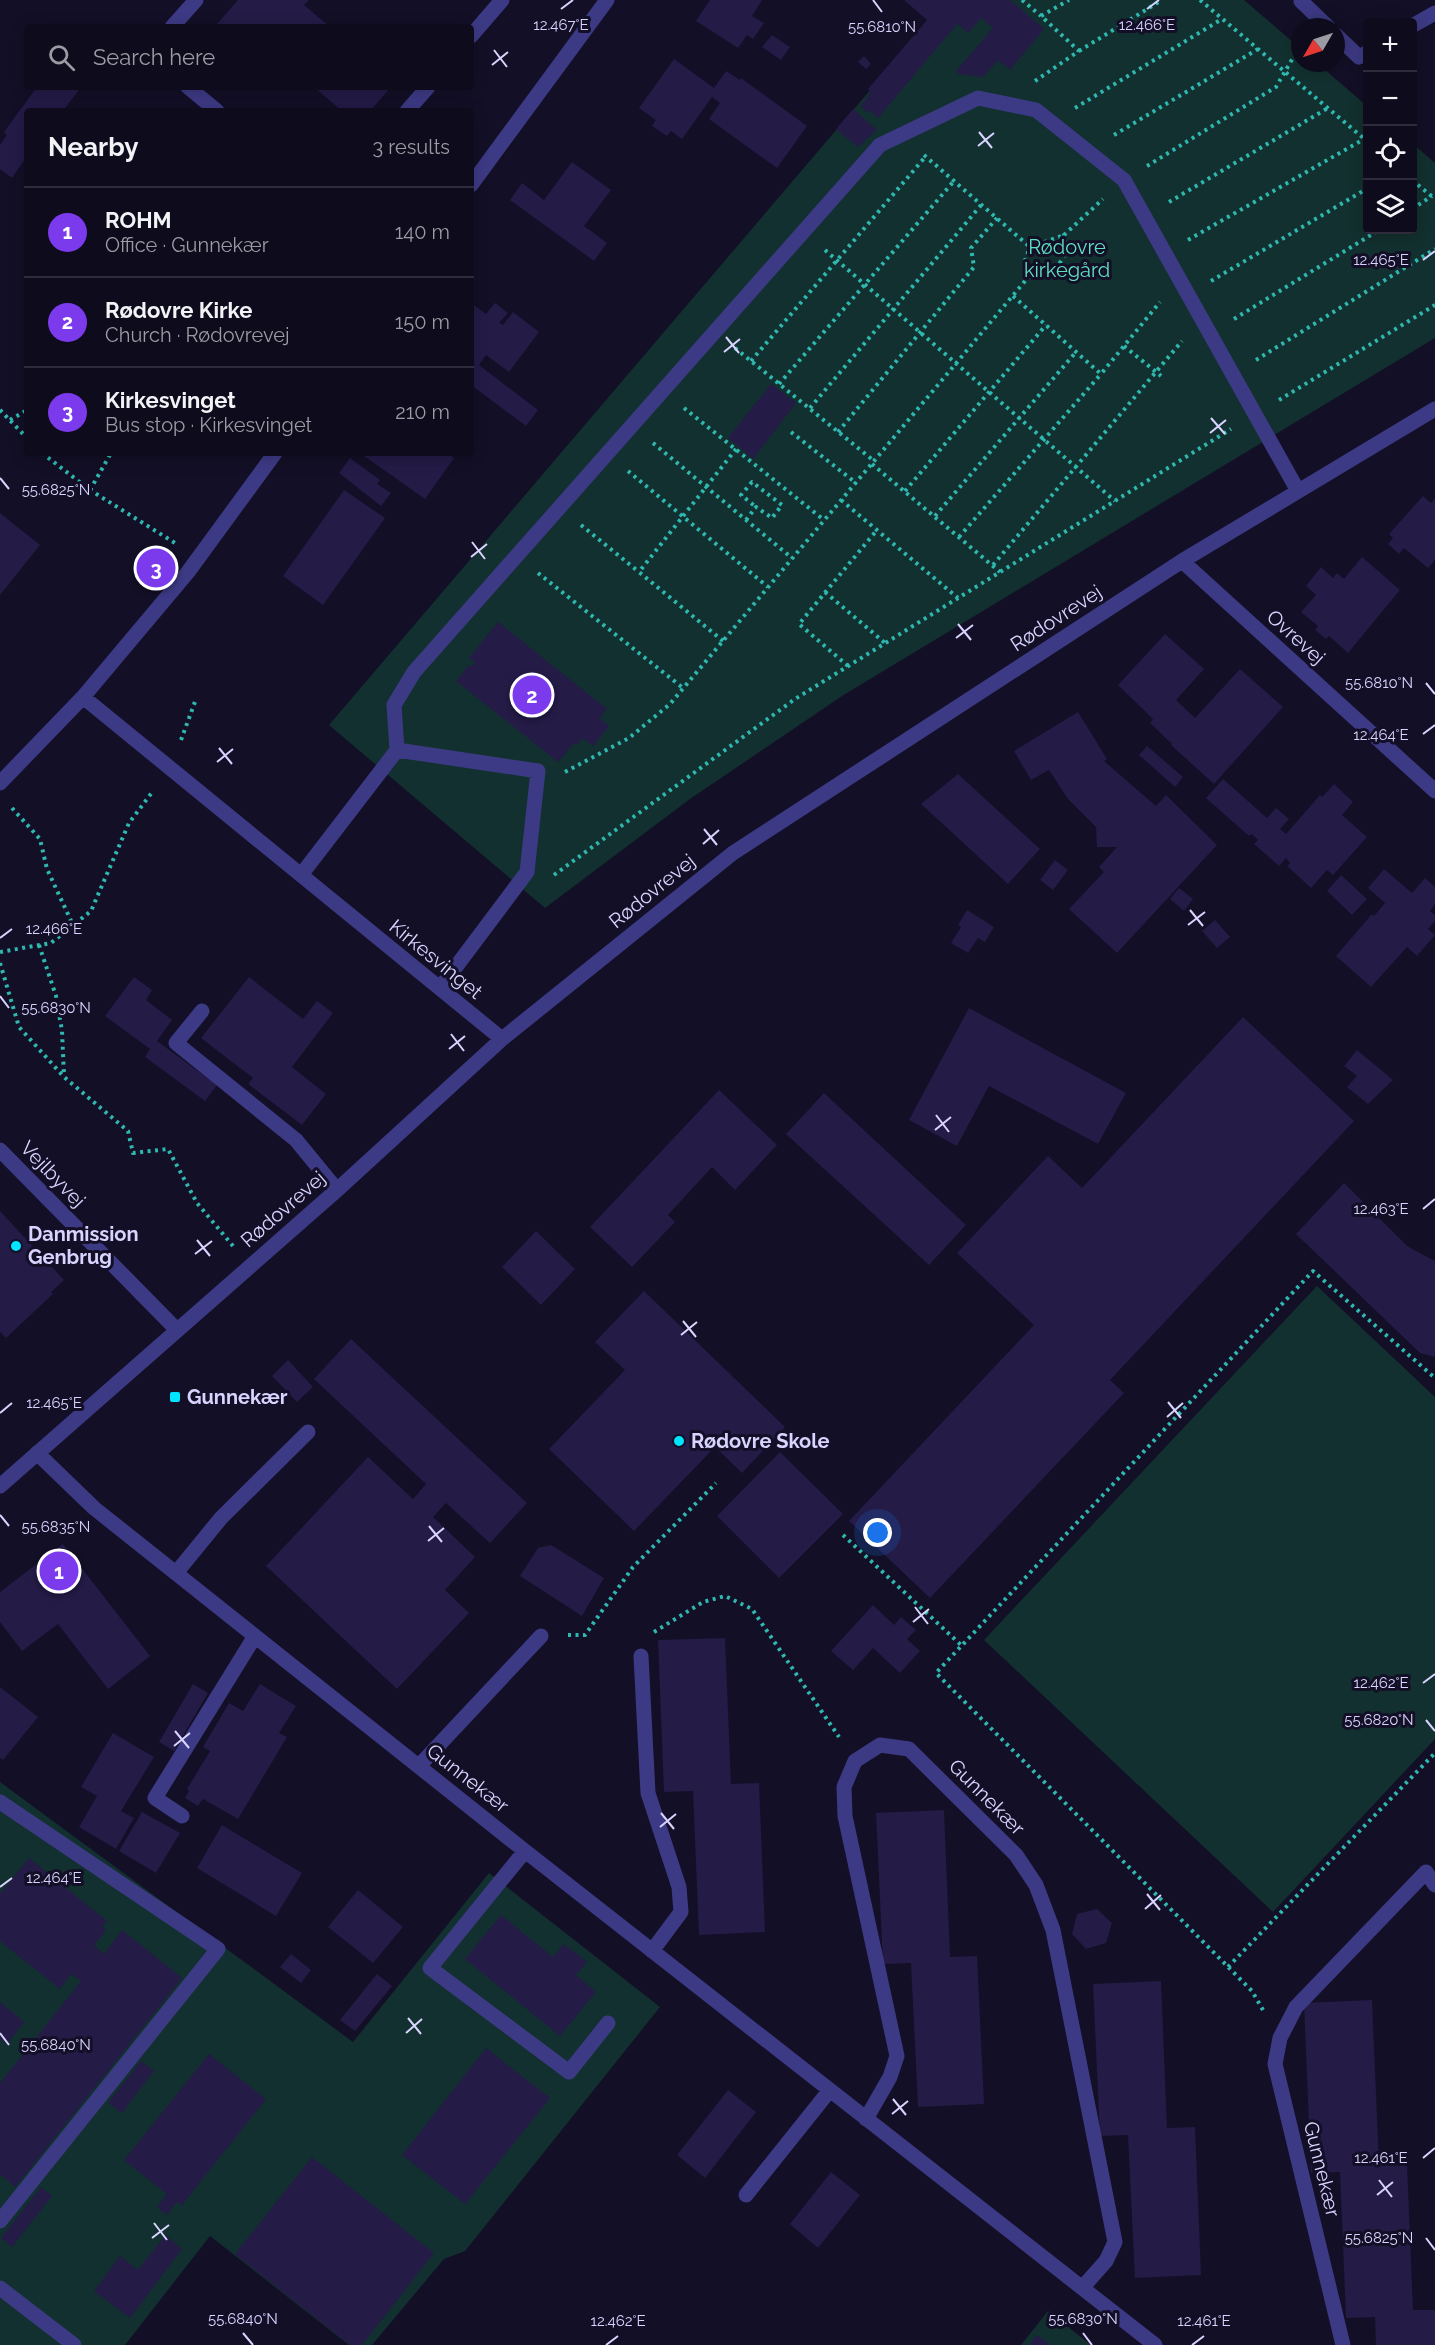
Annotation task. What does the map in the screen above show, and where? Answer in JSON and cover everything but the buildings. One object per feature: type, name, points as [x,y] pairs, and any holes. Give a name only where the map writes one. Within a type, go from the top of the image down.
[{"type":"street","points":[[175,24],[196,0]]},
{"type":"street","points":[[474,33],[502,0]]},
{"type":"street","points":[[474,181],[606,0]]},
{"type":"street","points":[[1303,0],[1301,1],[1319,18]]},
{"type":"street","points":[[1417,24],[1435,13]]},
{"type":"street","points":[[1345,44],[1359,57],[1363,55]]},
{"type":"street","points":[[192,90],[213,108]]},
{"type":"street","points":[[410,108],[425,90]]},
{"type":"street","points":[[301,875],[397,750],[394,705],[414,672],[879,145],[978,98],[1036,110],[1124,180],[1298,491]]},
{"type":"street","name":"Rødovrevej","points":[[0,1486],[337,1190],[502,1039],[740,847],[1182,561],[1435,410]]},
{"type":"street","points":[[0,783],[83,697],[198,558],[273,456]]},
{"type":"street","name":"Ovrevej","points":[[1182,561],[1435,791]]},
{"type":"street","name":"Kirkesvinget","points":[[83,697],[502,1039]]},
{"type":"street","points":[[397,750],[538,771],[527,872],[440,988]]},
{"type":"street","points":[[202,1011],[176,1043],[296,1140],[337,1190]]},
{"type":"street","name":"Vejlbyvej","points":[[0,1150],[177,1330]]},
{"type":"street","points":[[176,1573],[221,1518],[308,1432]]},
{"type":"street","name":"Gunnekær","points":[[37,1453],[94,1508],[525,1851],[1155,2345]]},
{"type":"street","points":[[182,1816],[155,1798],[255,1636]]},
{"type":"street","points":[[419,1766],[541,1636]]},
{"type":"street","points":[[641,1656],[648,1793],[679,1887],[681,1912],[652,1951]]},
{"type":"street","name":"Gunnekær","points":[[855,1761],[880,1745],[909,1749],[1016,1855],[1036,1885],[1053,1930],[1115,2242],[1106,2261],[1082,2288]]},
{"type":"street","points":[[855,1761],[844,1787],[845,1816],[897,2056],[890,2077],[866,2119]]},
{"type":"street","points":[[0,1802],[218,1949],[0,2221]]},
{"type":"street","points":[[525,1851],[430,1968],[569,2072],[608,2023]]},
{"type":"street","points":[[1431,1867],[1435,1885]]},
{"type":"street","name":"Gunnekær","points":[[1343,2345],[1275,2064],[1280,2038],[1296,2007],[1431,1867]]},
{"type":"street","points":[[746,2195],[830,2090]]},
{"type":"street","points":[[0,2288],[74,2345]]},
{"type":"path","points":[[1022,0],[1079,51]]},
{"type":"path","points":[[1041,16],[1069,0]]},
{"type":"path","points":[[1002,103],[1079,51],[1162,0]]},
{"type":"path","points":[[1200,0],[1363,138]]},
{"type":"path","points":[[1052,122],[1222,19]]},
{"type":"path","points":[[1087,151],[1258,49]]},
{"type":"path","points":[[1030,247],[1064,235],[1124,180],[1276,87],[1291,61]]},
{"type":"path","points":[[1145,216],[1328,108]]},
{"type":"path","points":[[901,135],[1030,247]]},
{"type":"path","points":[[1166,253],[1363,143]]},
{"type":"path","points":[[751,361],[926,156]]},
{"type":"path","points":[[779,384],[954,181]]},
{"type":"path","points":[[1417,183],[1434,198],[1417,206]]},
{"type":"path","points":[[1189,294],[1363,191]]},
{"type":"path","points":[[810,408],[982,204]]},
{"type":"path","points":[[838,432],[974,267],[971,249],[997,218]]},
{"type":"path","points":[[804,231],[1115,501]]},
{"type":"path","points":[[1211,333],[1372,234]]},
{"type":"path","points":[[536,789],[628,738],[670,704],[1031,274],[1056,270],[1066,252],[1064,235]]},
{"type":"path","points":[[1030,247],[1024,263],[1031,274]]},
{"type":"path","points":[[1233,374],[1435,249]]},
{"type":"path","points":[[959,537],[1101,374],[1180,279]]},
{"type":"path","points":[[1013,296],[1101,374]]},
{"type":"path","points":[[527,872],[553,876],[795,699],[1435,305]]},
{"type":"path","points":[[993,565],[1202,317]]},
{"type":"path","points":[[905,491],[1046,325]]},
{"type":"path","points":[[715,332],[810,408],[1000,572]]},
{"type":"path","points":[[1124,346],[1161,376]]},
{"type":"path","points":[[935,516],[1076,352]]},
{"type":"path","points":[[663,391],[824,520]]},
{"type":"path","points":[[0,410],[24,435]]},
{"type":"path","points":[[10,420],[24,412]]},
{"type":"path","points":[[632,425],[792,558]]},
{"type":"path","points":[[791,432],[856,483]]},
{"type":"path","points":[[639,572],[736,449]]},
{"type":"path","points":[[607,453],[768,587]]},
{"type":"path","points":[[46,456],[90,490],[198,558]]},
{"type":"path","points":[[90,490],[109,456]]},
{"type":"path","points":[[752,482],[782,505],[772,519],[756,507],[741,495],[752,482]]},
{"type":"path","points":[[841,500],[958,598]]},
{"type":"path","points":[[746,520],[756,507]]},
{"type":"path","points":[[559,508],[723,641]]},
{"type":"path","points":[[848,666],[799,624],[877,530]]},
{"type":"path","points":[[517,556],[683,688]]},
{"type":"path","points":[[825,592],[885,643]]},
{"type":"path","points":[[0,952],[51,943],[91,911],[129,824],[171,768],[196,699]]},
{"type":"path","points":[[7,802],[40,839],[47,869],[74,925]]},
{"type":"path","points":[[39,945],[56,996],[62,1031],[64,1077]]},
{"type":"path","points":[[0,963],[19,1027],[64,1077],[128,1131],[134,1153],[168,1149],[197,1203],[250,1266]]},
{"type":"path","points":[[1252,1992],[936,1672],[1313,1271],[1435,1378]]},
{"type":"path","points":[[541,1636],[585,1635],[633,1568],[716,1483]]},
{"type":"path","points":[[843,1535],[961,1645]]},
{"type":"path","points":[[641,1656],[655,1630],[704,1602],[725,1596],[752,1609],[855,1761]]},
{"type":"path","points":[[1228,1967],[1435,1753]]},
{"type":"green space","name":"Rødovre kirkegård","points":[[947,0],[1244,0],[1291,40],[1291,72],[1327,72],[1363,103],[1363,234],[1417,234],[1417,147],[1435,163],[1435,338],[842,696],[690,799],[545,908],[329,725]]},
{"type":"green space","points":[[1317,1286],[1435,1397],[1435,1739],[1273,1912],[984,1640]]},
{"type":"green space","points":[[0,1782],[353,2042],[489,1873],[660,2007],[465,2251],[444,2259],[372,2345],[349,2345],[210,2236],[125,2345],[0,2345]]},
{"type":"green space","points":[[1048,2311],[1091,2345],[1021,2345]]},
{"type":"place","name":"Kirkesvinget","points":[[156,568]]},
{"type":"place","name":"Rødovre Kirke","points":[[532,695]]},
{"type":"place","name":"Danmission Genbrug","points":[[16,1246]]},
{"type":"place","name":"Gunnekær","points":[[175,1397]]},
{"type":"place","name":"Rødovre Skole","points":[[679,1441]]},
{"type":"place","name":"ROHM","points":[[59,1571]]}]
